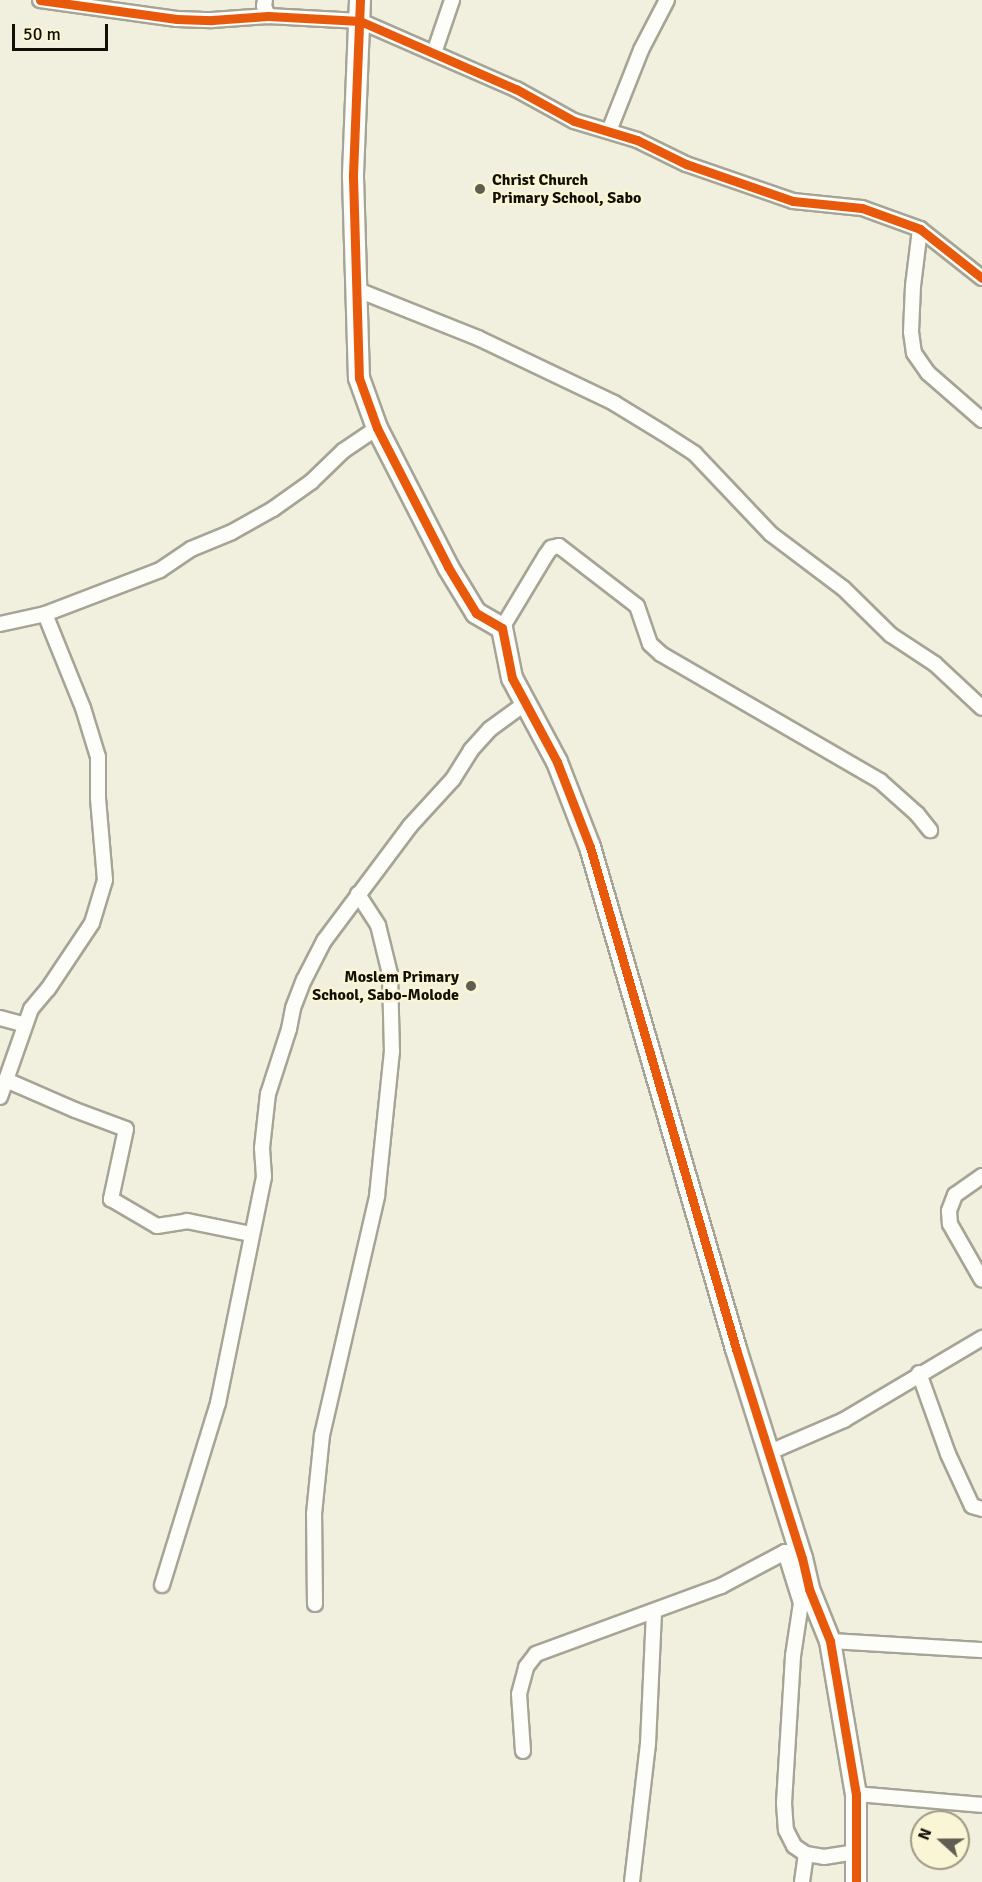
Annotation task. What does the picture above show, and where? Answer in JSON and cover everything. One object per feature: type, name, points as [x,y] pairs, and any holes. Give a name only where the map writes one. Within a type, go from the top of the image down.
[{"type":"street","points":[[40,0],[107,5],[212,20],[268,16],[360,21],[434,52],[462,68],[516,89],[574,121],[637,140],[686,164],[793,201],[862,208],[920,230],[982,278]]},
{"type":"street","points":[[265,0],[264,6],[268,16]]},
{"type":"street","points":[[360,0],[353,177],[359,378],[377,428],[448,567],[476,613],[502,628]]},
{"type":"street","points":[[434,52],[452,0]]},
{"type":"street","points":[[609,131],[641,50],[667,0]]},
{"type":"street","points":[[920,230],[913,285],[911,332],[914,353],[928,373],[982,420]]},
{"type":"street","points":[[358,290],[478,338],[614,404],[695,454],[771,534],[843,588],[891,635],[935,664],[982,708]]},
{"type":"street","points":[[0,624],[45,614],[160,570],[191,549],[232,532],[273,509],[311,482],[343,451],[377,428]]},
{"type":"street","points":[[857,1852],[824,1857],[806,1854],[790,1840],[785,1812],[793,1656],[801,1603],[794,1555],[770,1452],[736,1349],[590,847],[571,794],[527,702],[512,678],[502,628],[546,555],[551,548],[559,546],[637,606],[650,644],[661,654],[880,781],[917,814],[930,830]]},
{"type":"street","points":[[0,1097],[23,1024],[31,1009],[48,989],[92,923],[105,880],[98,798],[98,757],[83,708],[45,614]]},
{"type":"street","points":[[162,1585],[218,1403],[264,1177],[262,1148],[268,1094],[289,1029],[293,1008],[313,959],[358,894],[410,826],[453,779],[484,736],[527,702]]},
{"type":"street","points":[[315,1604],[314,1514],[322,1435],[377,1196],[392,1053],[390,974],[378,925],[358,894]]},
{"type":"street","points":[[0,1018],[23,1024]]},
{"type":"street","points":[[6,1080],[126,1129],[111,1199],[157,1226],[187,1221],[251,1234]]},
{"type":"street","points":[[982,1176],[955,1195],[949,1212],[950,1224],[982,1280]]},
{"type":"street","points":[[770,1452],[844,1420],[982,1338]]},
{"type":"street","points":[[920,1373],[948,1454],[972,1506],[982,1509]]},
{"type":"street","points":[[523,1751],[519,1694],[529,1660],[536,1654],[721,1586],[794,1555]]},
{"type":"street","points":[[794,1555],[830,1641],[856,1794],[855,1882]]},
{"type":"street","points":[[632,1882],[648,1744],[654,1611]]},
{"type":"street","points":[[830,1641],[982,1650]]},
{"type":"street","points":[[856,1794],[982,1805]]},
{"type":"street","points":[[802,1882],[806,1854]]},
{"type":"cycle path","points":[[40,0],[177,19],[212,20],[268,16],[360,21],[516,89],[574,121],[637,140],[686,164],[793,201],[862,208],[920,229],[982,278]]},
{"type":"cycle path","points":[[360,0],[353,177],[359,378],[377,428],[448,567],[476,613],[502,628],[512,678],[557,762],[590,847],[736,1349],[802,1558],[809,1589],[830,1641],[856,1794],[856,1882]]},
{"type":"place","name":"Christ Church Primary School, Sabo","points":[[480,189]]},
{"type":"place","name":"Moslem Primary School, Sabo-Molode","points":[[471,986]]}]
